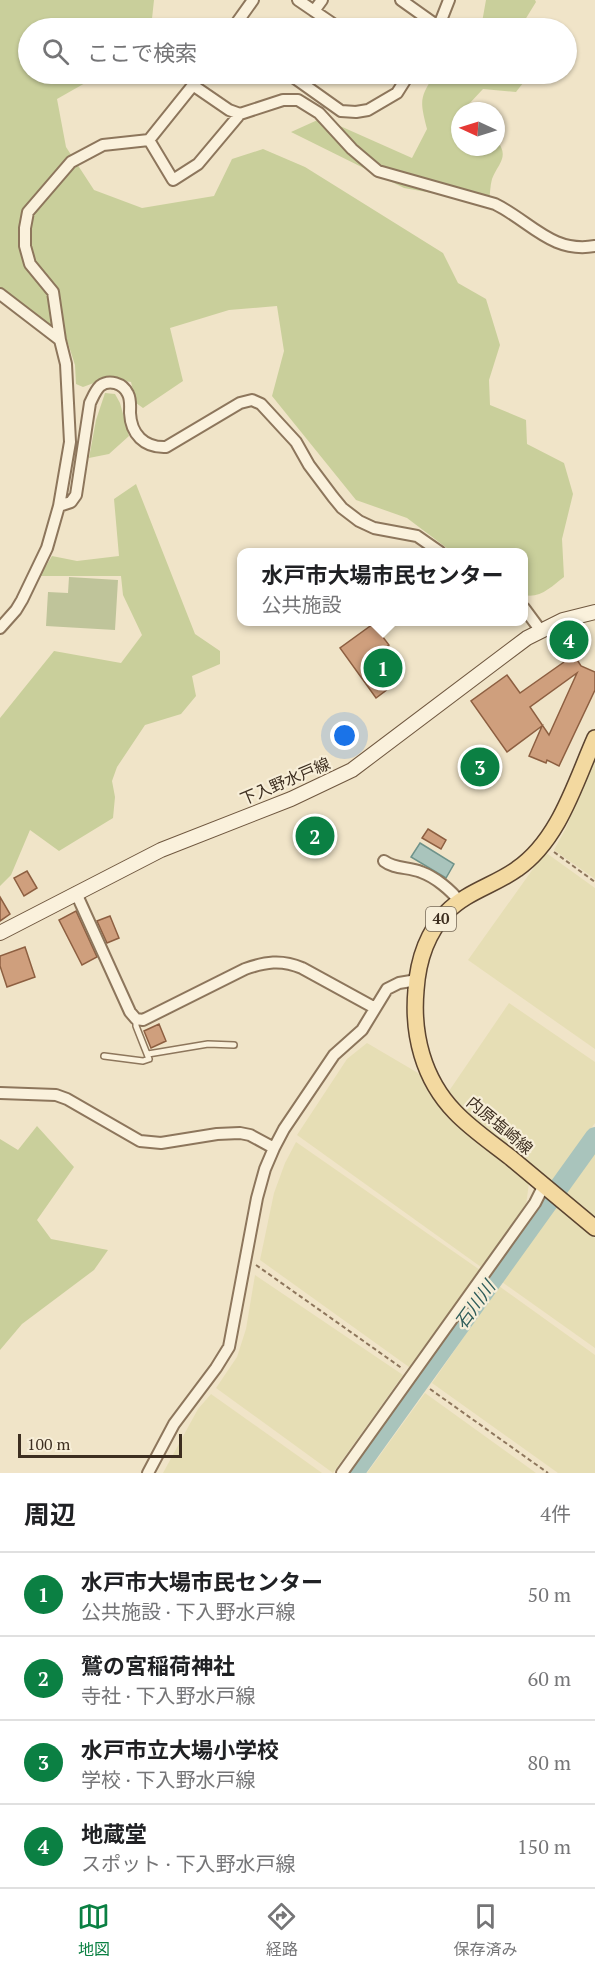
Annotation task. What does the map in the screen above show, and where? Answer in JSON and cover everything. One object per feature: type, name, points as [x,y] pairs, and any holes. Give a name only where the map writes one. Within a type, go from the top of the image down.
[{"type":"main road","name":"下入野水戸線","points":[[0,933],[184,840],[291,799],[352,770],[514,647],[563,620],[595,612]]},
{"type":"main road","name":"内原塩崎線","points":[[595,738],[561,814],[544,845],[516,870],[460,902],[439,920],[431,932],[421,955],[415,1015],[419,1044],[428,1073],[455,1112],[595,1228]]},
{"type":"street","points":[[240,18],[253,0]]},
{"type":"street","points":[[298,0],[324,18]]},
{"type":"street","points":[[314,11],[322,0]]},
{"type":"street","points":[[401,0],[425,18]]},
{"type":"street","points":[[443,18],[449,0]]},
{"type":"street","points":[[303,84],[341,111],[356,112],[368,110],[397,93],[402,84]]},
{"type":"street","points":[[0,627],[16,610],[29,588],[46,548],[59,506],[68,453],[70,415],[66,364],[53,292],[30,264],[25,246],[28,212],[71,162],[103,145],[149,140],[194,86],[229,110],[240,114]]},
{"type":"street","points":[[149,140],[173,180],[198,164],[240,114],[283,100],[298,100],[319,113],[352,149],[378,171],[495,204],[510,211],[548,239],[560,244],[572,247],[595,246]]},
{"type":"street","points":[[0,294],[60,340]]},
{"type":"street","points":[[59,506],[70,502],[76,495],[90,403],[95,391],[102,384],[114,383],[120,385],[130,397],[132,428],[137,436],[156,447],[166,447],[240,403],[252,400],[261,404],[296,442],[309,465],[342,508],[359,521],[374,528],[417,536],[434,548]]},
{"type":"street","points":[[528,613],[541,631]]},
{"type":"street","points":[[384,861],[388,865],[422,872],[452,892],[460,902]]},
{"type":"street","points":[[76,893],[130,1012],[136,1019],[143,1020],[245,969],[274,961],[302,968],[375,1008]]},
{"type":"street","points":[[148,1473],[174,1424],[229,1347],[257,1198],[274,1148],[284,1129],[334,1055],[362,1030],[387,989],[399,983],[417,980]]},
{"type":"street","points":[[0,1093],[56,1095],[67,1099],[140,1142],[161,1143],[217,1134],[240,1133],[250,1135],[274,1148]]},
{"type":"street","points":[[342,1473],[535,1203],[550,1191]]},
{"type":"lane","points":[[104,1056],[143,1061],[149,1059],[136,1026],[136,1019]]},
{"type":"lane","points":[[148,1053],[208,1044],[234,1045]]},
{"type":"path","points":[[544,845],[595,882]]},
{"type":"path","points":[[246,1258],[412,1376]]},
{"type":"path","points":[[430,1389],[548,1473]]},
{"type":"shaded area","points":[[595,758],[595,879],[554,850],[566,828]]},
{"type":"shaded area","points":[[545,852],[595,888],[595,1049],[468,960]]},
{"type":"shaded area","points":[[509,1003],[595,1062],[595,1123],[552,1183],[473,1121],[449,1091]]},
{"type":"shaded area","points":[[367,1043],[418,1073],[449,1116],[529,1183],[526,1205],[481,1267],[297,1135],[347,1059]]},
{"type":"shaded area","points":[[296,1142],[480,1270],[409,1367],[260,1260],[274,1193]]},
{"type":"shaded area","points":[[595,1151],[595,1218],[565,1193]]},
{"type":"shaded area","points":[[556,1206],[595,1238],[595,1348],[502,1282]]},
{"type":"shaded area","points":[[255,1275],[403,1375],[333,1473],[216,1388],[237,1357],[246,1329]]},
{"type":"shaded area","points":[[499,1286],[595,1355],[595,1473],[558,1473],[432,1383]]},
{"type":"shaded area","points":[[425,1393],[536,1473],[367,1473]]},
{"type":"shaded area","points":[[211,1394],[322,1473],[163,1473],[198,1409]]},
{"type":"green space","points":[[0,0],[154,0],[152,18],[18,18],[18,84],[83,84],[57,99],[66,147],[94,190],[142,208],[214,196],[232,159],[263,149],[305,167],[443,253],[458,283],[486,299],[500,345],[489,380],[490,405],[526,420],[527,444],[564,463],[573,494],[562,539],[564,577],[541,593],[528,596],[528,548],[447,548],[407,518],[356,500],[272,396],[284,351],[277,306],[229,310],[170,328],[183,381],[143,408],[136,403],[131,382],[106,380],[83,387],[76,384],[75,365],[66,337],[0,287]]},
{"type":"green space","points":[[486,0],[535,0],[536,2],[526,18],[483,18]]},
{"type":"green space","points":[[429,84],[522,84],[516,92],[483,89],[471,102],[451,102],[451,156],[503,156],[492,179],[489,203],[404,188],[291,132],[322,118],[412,158],[427,129],[422,106]]},
{"type":"green space","points":[[105,393],[115,394],[120,403],[129,436],[109,454],[89,458],[96,420]]},
{"type":"green space","points":[[136,484],[195,634],[220,651],[220,664],[192,676],[196,696],[181,714],[145,725],[117,767],[112,781],[115,797],[113,818],[59,851],[30,830],[11,875],[0,886],[0,718],[54,651],[121,663],[142,635],[123,595],[121,576],[40,576],[52,556],[77,561],[119,556],[114,499]]},
{"type":"green space","points":[[69,577],[118,580],[115,630],[46,626],[48,592],[68,593]]},
{"type":"green space","points":[[37,1126],[74,1167],[37,1220],[51,1239],[108,1250],[94,1270],[22,1324],[0,1350],[0,1139],[18,1150]]},
{"type":"water","points":[[420,843],[454,864],[446,878],[411,857]]},
{"type":"building","points":[[370,626],[375,626],[389,645],[380,652],[400,680],[376,698],[340,648]]},
{"type":"building","points":[[574,655],[581,666],[595,672],[595,690],[559,766],[547,760],[546,763],[529,756],[542,726],[507,752],[471,701],[507,675],[520,693]],"holes":[[[577,673],[549,735],[530,707]]]},
{"type":"building","points":[[428,829],[446,840],[441,849],[422,838]]},
{"type":"building","points":[[27,871],[37,888],[24,896],[14,878]]},
{"type":"building","points":[[0,897],[10,914],[0,921]]},
{"type":"building","points":[[76,911],[97,957],[82,965],[59,920]]},
{"type":"building","points":[[110,916],[119,938],[107,943],[97,921]]},
{"type":"building","points":[[25,947],[35,977],[7,987],[0,966],[0,956]]},
{"type":"building","points":[[159,1024],[166,1041],[151,1048],[144,1031]]},
{"type":"waterway","name":"石川川","points":[[354,1473],[595,1137]]},
{"type":"place","name":"地蔵堂","points":[[569,640]]},
{"type":"place","name":"水戸市大場市民センター","points":[[383,668]]},
{"type":"place","name":"水戸市立大場小学校","points":[[480,767]]},
{"type":"place","name":"鷲の宮稲荷神社","points":[[315,836]]}]
